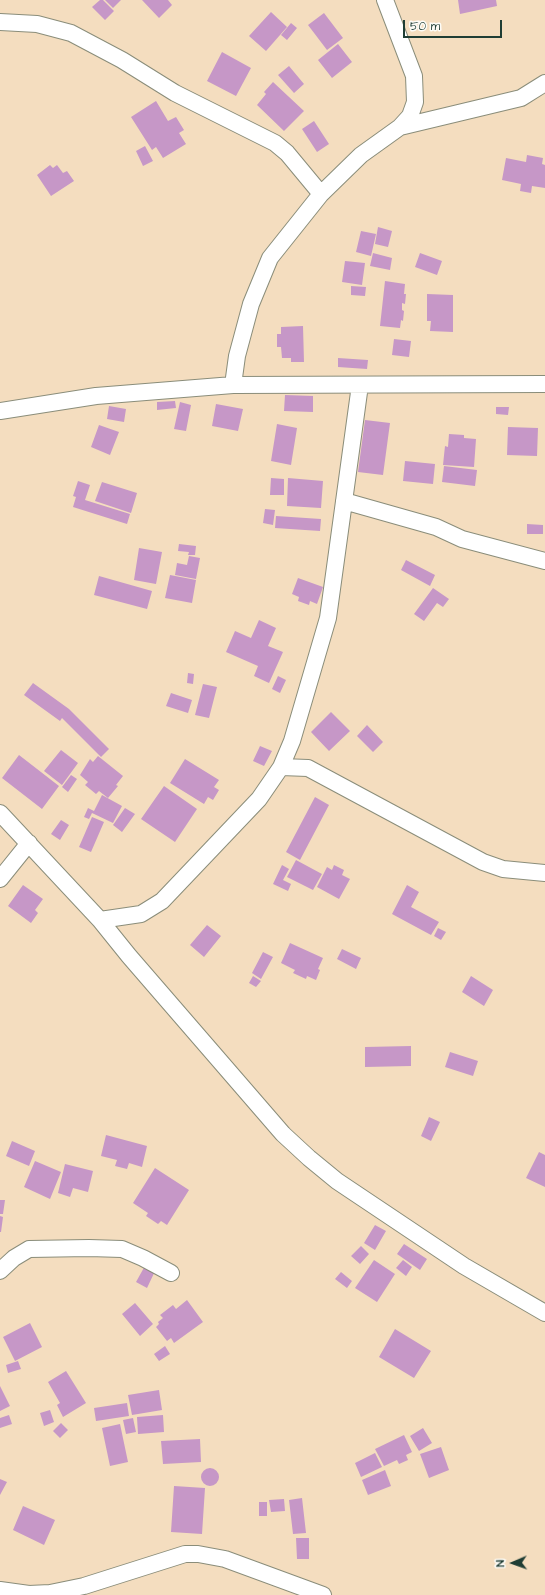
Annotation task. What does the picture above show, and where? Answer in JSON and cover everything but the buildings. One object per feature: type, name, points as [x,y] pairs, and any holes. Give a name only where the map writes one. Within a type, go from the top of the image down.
[{"type":"street","points":[[232,385],[237,356],[251,304],[270,258],[321,194],[360,155],[400,127],[410,116],[415,102],[414,76],[385,0]]},
{"type":"street","points":[[0,22],[37,24],[71,33],[175,93],[275,143],[287,153],[321,194]]},
{"type":"street","points":[[400,127],[520,98],[545,83]]},
{"type":"street","points":[[0,411],[96,396],[232,385],[545,384]]},
{"type":"street","points":[[100,920],[141,914],[162,901],[259,799],[281,767],[292,741],[328,618],[360,385]]},
{"type":"street","points":[[344,501],[436,527],[462,539],[545,561]]},
{"type":"street","points":[[292,741],[308,768]]},
{"type":"street","points":[[281,767],[308,768],[483,862],[503,869],[545,873]]},
{"type":"street","points":[[0,813],[100,920],[129,956],[283,1134],[309,1158],[337,1181],[464,1266],[545,1313]]},
{"type":"street","points":[[0,879],[29,843]]},
{"type":"street","points":[[0,1271],[14,1258],[29,1249],[89,1248],[122,1249],[171,1273]]},
{"type":"street","points":[[0,1590],[29,1594],[50,1593],[84,1586],[185,1554],[198,1554],[226,1559],[323,1595]]}]
